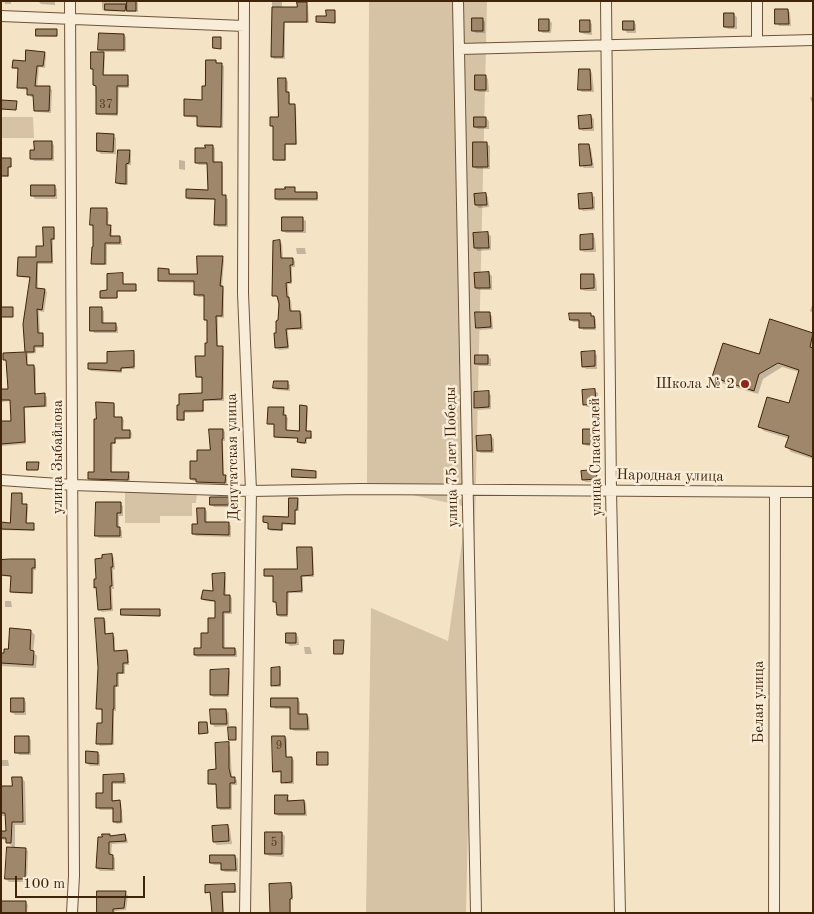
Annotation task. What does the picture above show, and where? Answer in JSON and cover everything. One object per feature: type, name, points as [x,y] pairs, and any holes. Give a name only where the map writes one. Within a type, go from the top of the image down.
[{"type":"street","name":"улица Зыбайлова","points":[[70,1],[74,876],[72,913]]},
{"type":"street","name":"Депутатская улица","points":[[244,1],[243,293],[251,491],[245,913]]},
{"type":"street","name":"улица 75 лет Победы","points":[[458,1],[476,913]]},
{"type":"street","name":"улица Спасателей","points":[[606,1],[611,491],[620,913]]},
{"type":"street","points":[[757,1],[757,41]]},
{"type":"street","points":[[1,16],[244,26]]},
{"type":"street","points":[[459,49],[813,40]]},
{"type":"street","name":"Народная улица","points":[[1,480],[73,485],[251,491],[360,489],[813,492]]},
{"type":"street","name":"Белая улица","points":[[774,913],[775,492]]},
{"type":"shaded area","points":[[369,1],[487,1],[466,913],[366,913],[371,608],[448,641],[467,507],[367,485]]},
{"type":"shaded area","points":[[1,117],[33,117],[34,138],[1,138]]},
{"type":"shaded area","points":[[125,491],[197,493],[196,503],[192,503],[192,516],[160,516],[160,523],[125,523]]},
{"type":"building","points":[[127,1],[136,1],[136,11],[127,11]]},
{"type":"building","points":[[297,2],[307,2],[307,22],[284,22],[283,57],[271,57],[272,7],[297,7]]},
{"type":"building","points":[[105,4],[126,4],[125,11],[105,10]]},
{"type":"building","points":[[775,9],[788,9],[789,24],[775,24]]},
{"type":"building","points":[[326,10],[335,10],[335,23],[316,22],[316,16],[326,16]]},
{"type":"building","points":[[724,13],[734,13],[734,27],[724,27]]},
{"type":"building","points":[[472,18],[483,18],[483,31],[472,31]]},
{"type":"building","points":[[539,19],[549,19],[549,31],[539,31]]},
{"type":"building","points":[[580,20],[590,20],[590,32],[580,32]]},
{"type":"building","points":[[623,21],[634,21],[634,30],[623,30]]},
{"type":"building","points":[[36,29],[57,29],[57,36],[36,36]]},
{"type":"building","points":[[99,33],[124,34],[124,50],[98,50]]},
{"type":"building","points":[[213,37],[221,37],[221,49],[213,48]]},
{"type":"building","points":[[26,50],[45,52],[43,66],[37,66],[35,86],[50,86],[49,111],[34,111],[33,95],[27,95],[27,88],[17,88],[18,68],[12,68],[13,60],[25,61]]},
{"type":"building","points":[[91,52],[104,52],[103,75],[128,75],[128,86],[117,86],[117,114],[96,114],[96,86],[93,85]]},
{"type":"building","points":[[206,60],[216,60],[216,63],[222,63],[221,127],[197,126],[197,116],[184,116],[184,99],[202,100],[202,86],[205,86]]},
{"type":"building","points":[[579,69],[590,69],[591,90],[578,90]]},
{"type":"building","points":[[475,75],[486,75],[486,90],[475,90]]},
{"type":"building","points":[[278,78],[286,78],[286,92],[289,92],[289,104],[295,104],[296,144],[285,144],[285,160],[273,160],[273,126],[270,126],[270,117],[278,117]]},
{"type":"building","points":[[1,100],[17,101],[16,110],[1,109]]},
{"type":"building","points":[[591,115],[592,128],[579,129],[578,116]]},
{"type":"building","points":[[474,117],[486,117],[486,127],[474,127]]},
{"type":"building","points":[[97,133],[114,134],[113,152],[97,151]]},
{"type":"building","points":[[34,141],[52,141],[52,159],[30,159],[30,150],[34,150]]},
{"type":"building","points":[[473,142],[487,142],[488,167],[473,167]]},
{"type":"building","points":[[579,144],[589,144],[592,165],[580,166]]},
{"type":"building","points":[[205,145],[213,145],[213,162],[222,162],[222,195],[226,195],[226,225],[214,225],[215,199],[186,198],[186,189],[208,190],[207,163],[195,163],[195,148],[205,148]]},
{"type":"building","points":[[118,150],[130,150],[129,163],[126,164],[126,184],[116,183]]},
{"type":"building","points":[[1,158],[11,158],[8,176],[1,176]]},
{"type":"building","points":[[31,185],[55,185],[55,196],[31,196]]},
{"type":"building","points":[[285,187],[295,187],[295,192],[317,192],[317,199],[275,199],[275,189],[285,189]]},
{"type":"building","points":[[486,193],[487,205],[475,205],[474,194]]},
{"type":"building","points":[[592,193],[593,208],[579,209],[578,194]]},
{"type":"building","points":[[91,208],[107,208],[107,225],[111,225],[110,236],[120,236],[120,243],[105,243],[105,264],[91,264],[93,225],[90,225]]},
{"type":"building","points":[[282,217],[303,217],[303,231],[282,231]]},
{"type":"building","points":[[43,227],[54,227],[54,239],[51,239],[52,262],[37,262],[36,288],[45,289],[42,310],[37,309],[38,333],[43,333],[43,346],[34,346],[34,352],[26,352],[27,365],[34,365],[35,394],[45,393],[45,406],[24,407],[25,442],[1,444],[1,421],[11,421],[10,400],[1,400],[1,389],[8,389],[6,360],[3,360],[3,353],[25,352],[23,324],[30,277],[17,276],[18,257],[36,257],[36,246],[43,246]]},
{"type":"building","points":[[488,232],[489,248],[474,248],[473,233]]},
{"type":"building","points":[[593,234],[593,249],[580,250],[580,235]]},
{"type":"building","points":[[280,240],[281,258],[293,258],[293,265],[290,265],[291,282],[286,283],[287,297],[289,297],[290,311],[300,311],[301,328],[286,329],[288,347],[275,348],[274,333],[276,333],[279,304],[277,296],[272,296],[273,241]]},
{"type":"building","points":[[197,256],[223,256],[220,286],[223,286],[222,316],[216,316],[217,346],[223,346],[222,399],[203,400],[203,411],[184,411],[184,420],[177,420],[179,394],[202,393],[202,377],[196,377],[195,356],[205,356],[205,343],[207,343],[207,320],[204,320],[204,295],[194,295],[194,281],[158,281],[158,268],[169,269],[169,274],[197,274]]},
{"type":"building","points":[[489,272],[490,288],[475,288],[474,273]]},
{"type":"building","points":[[123,273],[123,284],[136,284],[136,291],[117,291],[117,298],[100,298],[100,291],[107,290],[107,274]]},
{"type":"building","points":[[581,274],[594,274],[594,288],[581,289]]},
{"type":"building","points":[[1,307],[13,307],[13,317],[1,317]]},
{"type":"building","points":[[90,307],[102,307],[102,323],[116,323],[116,331],[90,331]]},
{"type":"building","points":[[475,312],[490,312],[491,327],[476,328]]},
{"type":"building","points":[[569,313],[591,313],[591,316],[594,316],[595,328],[579,328],[579,320],[570,320]]},
{"type":"building","name":"Школа № 2","points":[[770,319],[813,333],[810,347],[813,348],[813,457],[785,447],[789,436],[758,427],[767,397],[789,403],[799,370],[778,363],[759,374],[754,391],[712,377],[723,343],[759,354]]},
{"type":"building","points":[[134,351],[134,367],[121,368],[121,371],[88,369],[88,363],[107,363],[107,352]]},
{"type":"building","points":[[595,351],[595,366],[582,367],[581,352]]},
{"type":"building","points":[[475,355],[488,355],[488,364],[475,364]]},
{"type":"building","points":[[274,381],[288,381],[288,389],[273,388]]},
{"type":"building","points":[[595,389],[596,404],[583,405],[582,390]]},
{"type":"building","points":[[489,391],[489,407],[474,408],[474,392]]},
{"type":"building","points":[[96,402],[114,403],[114,417],[122,417],[122,430],[130,430],[130,438],[115,438],[115,443],[111,443],[111,472],[129,472],[128,480],[88,479],[88,472],[94,472],[94,419],[96,419]]},
{"type":"building","points":[[300,405],[307,406],[306,431],[311,431],[311,438],[306,438],[305,443],[297,442],[298,438],[274,437],[274,424],[267,424],[268,407],[284,407],[283,415],[286,415],[286,430],[299,431]]},
{"type":"building","points":[[209,429],[223,429],[223,475],[226,475],[225,483],[196,482],[196,479],[190,479],[190,461],[197,461],[197,450],[210,450]]},
{"type":"building","points":[[583,429],[596,429],[597,444],[583,444]]},
{"type":"building","points":[[491,435],[492,451],[477,451],[476,436]]},
{"type":"building","points":[[27,462],[39,462],[38,470],[27,470]]},
{"type":"building","points":[[292,469],[316,471],[316,478],[292,477]]},
{"type":"building","points":[[596,470],[597,479],[582,480],[581,471]]},
{"type":"building","points":[[12,493],[22,493],[22,504],[27,504],[26,523],[34,523],[34,530],[1,529],[1,522],[10,523]]},
{"type":"building","points":[[210,497],[229,497],[229,505],[210,505]]},
{"type":"building","points":[[289,498],[298,498],[297,510],[295,510],[295,524],[282,523],[282,530],[268,529],[268,523],[263,522],[263,516],[288,517]]},
{"type":"building","points":[[96,502],[121,502],[121,513],[117,513],[117,527],[120,527],[120,536],[95,536]]},
{"type":"building","points":[[197,508],[205,508],[205,522],[229,522],[229,535],[192,534],[192,524],[197,524]]},
{"type":"building","points":[[297,547],[312,547],[313,575],[301,576],[302,591],[287,592],[287,615],[277,615],[276,602],[273,602],[273,576],[264,576],[264,569],[297,569]]},
{"type":"building","points":[[112,554],[111,609],[98,610],[96,587],[94,588],[94,579],[96,579],[95,559],[102,558],[102,555]]},
{"type":"building","points":[[35,559],[35,568],[32,568],[32,593],[10,592],[11,576],[1,575],[1,560]]},
{"type":"building","points":[[225,573],[224,595],[230,595],[230,612],[223,612],[223,648],[235,648],[235,655],[194,655],[194,648],[201,648],[201,633],[208,633],[208,618],[215,618],[215,601],[201,599],[203,590],[213,591],[212,574]]},
{"type":"building","points":[[121,609],[160,609],[160,616],[121,615]]},
{"type":"building","points":[[95,618],[104,618],[105,634],[113,633],[114,651],[127,650],[128,663],[123,663],[123,673],[117,673],[117,686],[114,686],[112,744],[96,744],[97,723],[102,723],[102,709],[96,709],[98,668]]},
{"type":"building","points":[[10,628],[31,630],[30,650],[34,651],[33,665],[1,663],[1,653],[4,653],[4,649],[8,649]]},
{"type":"building","points":[[286,633],[296,633],[296,643],[286,643]]},
{"type":"building","points":[[334,640],[344,640],[343,654],[334,654]]},
{"type":"building","points":[[280,667],[280,685],[271,686],[271,668]]},
{"type":"building","points":[[229,669],[228,695],[210,695],[210,670]]},
{"type":"building","points":[[11,698],[24,698],[24,712],[11,712]]},
{"type":"building","points":[[271,698],[298,698],[298,714],[307,714],[308,729],[290,729],[290,707],[271,707]]},
{"type":"building","points":[[210,709],[226,709],[227,724],[211,724]]},
{"type":"building","points":[[199,722],[207,722],[208,733],[199,734]]},
{"type":"building","points":[[228,727],[236,727],[236,740],[229,740]]},
{"type":"building","points":[[15,736],[29,736],[29,753],[15,753]]},
{"type":"building","points":[[272,736],[285,736],[286,757],[292,757],[292,782],[281,783],[281,771],[273,772]]},
{"type":"building","points":[[229,742],[229,768],[231,777],[235,777],[235,783],[230,783],[230,808],[217,808],[216,784],[208,784],[208,770],[216,769],[215,743]]},
{"type":"building","points":[[86,751],[98,752],[98,764],[86,763]]},
{"type":"building","points":[[317,752],[328,752],[328,765],[317,765]]},
{"type":"building","points":[[124,774],[124,782],[112,782],[112,801],[120,800],[121,811],[121,822],[113,822],[113,808],[96,808],[96,793],[103,793],[103,775]]},
{"type":"building","points":[[12,777],[22,777],[23,822],[12,822],[11,843],[6,843],[6,838],[1,838],[1,831],[6,831],[5,813],[1,813],[1,786],[12,786]]},
{"type":"building","points":[[275,795],[288,795],[287,801],[304,800],[305,814],[275,814]]},
{"type":"building","points":[[228,825],[229,841],[213,842],[212,826]]},
{"type":"building","points":[[265,832],[282,832],[282,854],[265,854]]},
{"type":"building","points":[[102,834],[110,834],[110,836],[125,834],[126,841],[109,842],[109,854],[113,855],[113,869],[96,868],[98,837],[102,837]]},
{"type":"building","points":[[7,847],[26,848],[25,879],[5,879]]},
{"type":"building","points":[[210,855],[235,855],[236,870],[221,870],[221,863],[210,863]]},
{"type":"building","points":[[291,883],[290,913],[270,913],[269,884]]},
{"type":"building","points":[[235,884],[235,892],[222,892],[223,913],[212,913],[210,892],[205,893],[205,885]]},
{"type":"building","points":[[97,891],[126,891],[124,908],[113,909],[113,913],[97,913]]},
{"type":"building","points":[[1,901],[26,901],[26,913],[1,913]]},
{"type":"place","name":"Школа № 2","points":[[745,384]]}]
